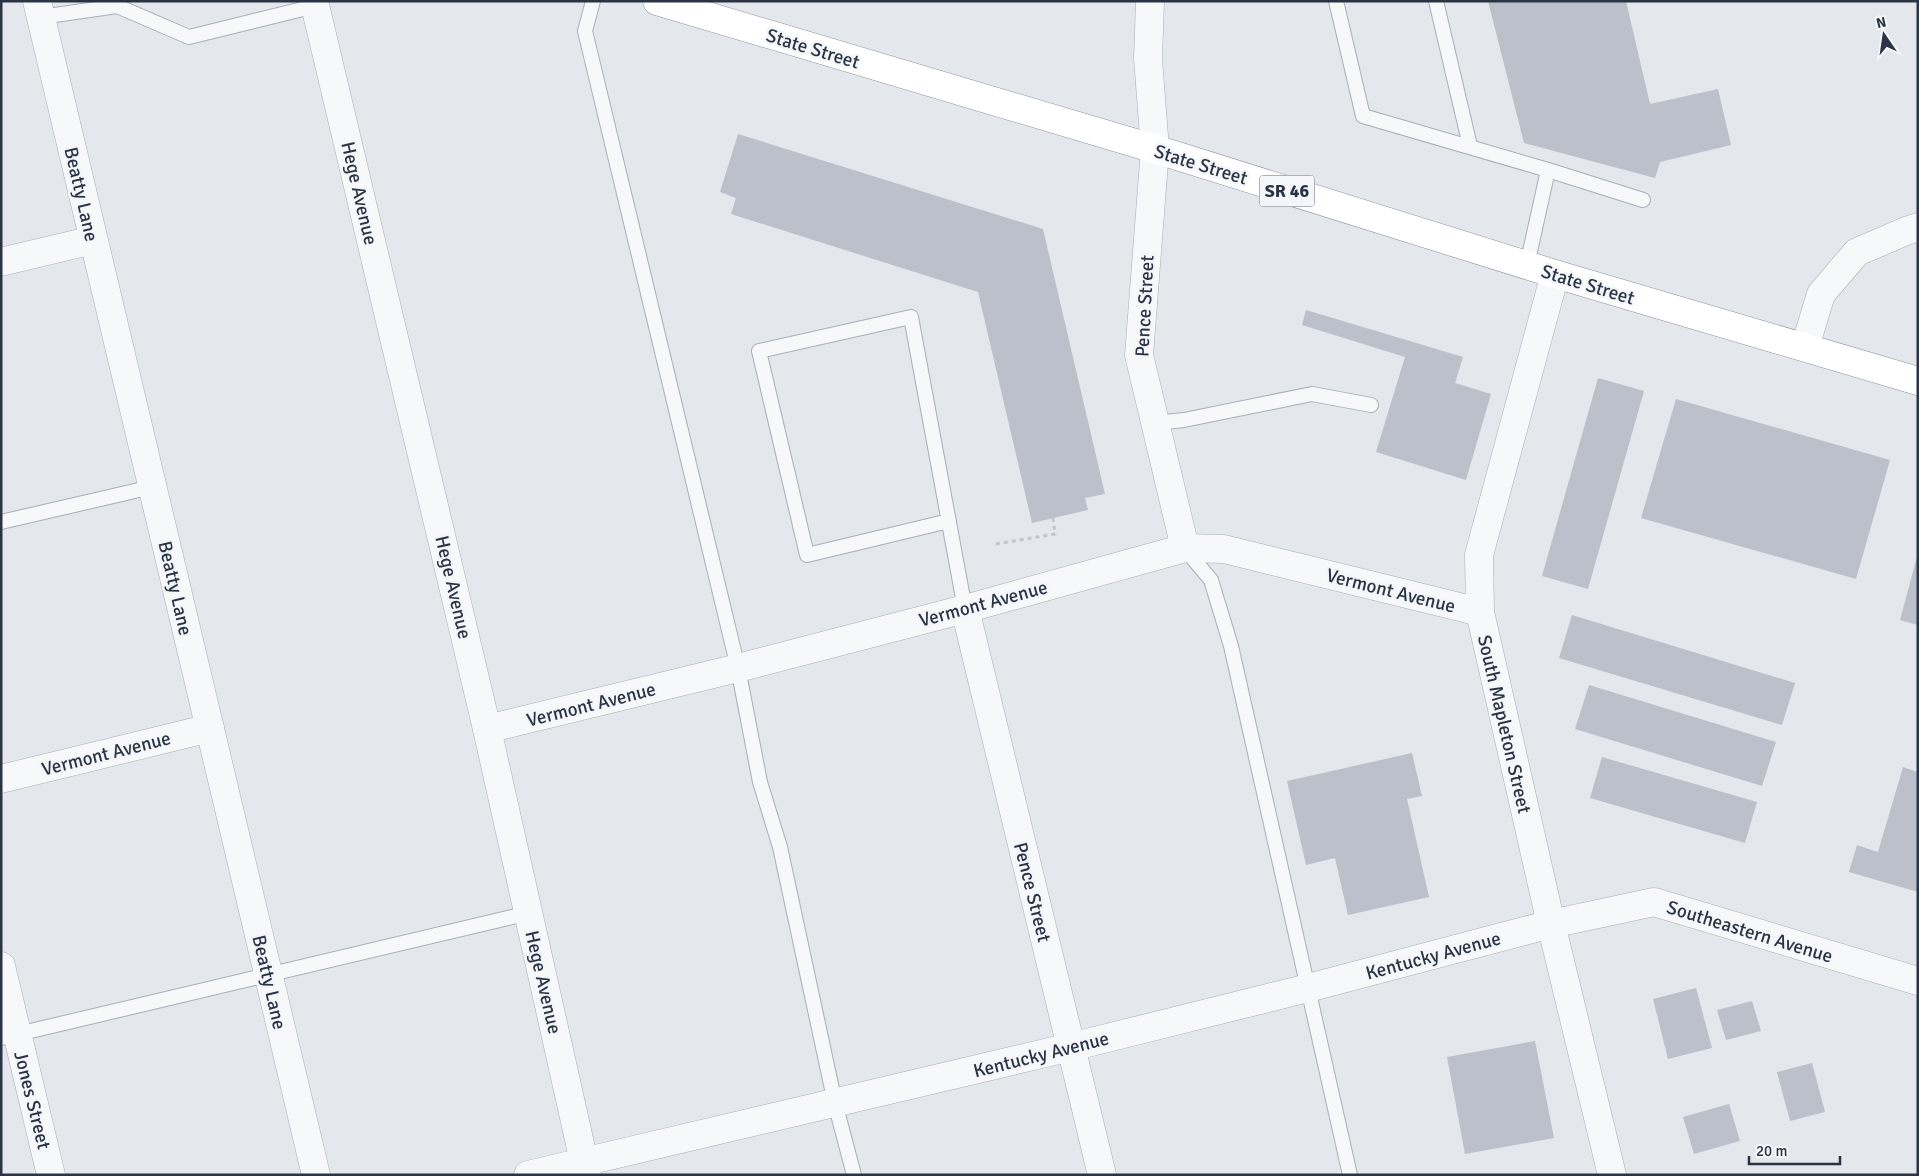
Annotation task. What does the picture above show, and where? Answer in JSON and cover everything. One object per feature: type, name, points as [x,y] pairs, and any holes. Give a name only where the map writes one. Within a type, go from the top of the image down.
[{"type":"highway","name":"State Street","points":[[657,1],[1155,150],[1555,274],[1918,381]]},
{"type":"street","points":[[1150,1],[1148,59],[1155,150]]},
{"type":"street","name":"Hege Avenue","points":[[315,4],[487,729],[586,1168]]},
{"type":"street","name":"Beatty Lane","points":[[39,9],[316,1175]]},
{"type":"street","name":"Pence Street","points":[[1155,150],[1139,355],[1185,548]]},
{"type":"street","points":[[1805,348],[1821,294],[1857,252],[1906,230],[1918,227]]},
{"type":"street","points":[[1,262],[93,240]]},
{"type":"street","name":"South Mapleton Street","points":[[1555,274],[1479,555],[1480,612],[1551,924],[1612,1175]]},
{"type":"street","name":"Vermont Avenue","points":[[487,729],[738,668],[965,609],[1185,548],[1224,549],[1480,612]]},
{"type":"street","name":"Pence Street","points":[[965,609],[1102,1175]]},
{"type":"street","name":"Vermont Avenue","points":[[1,778],[210,728]]},
{"type":"street","name":"Southeastern Avenue","points":[[1551,924],[1654,902],[1918,981]]},
{"type":"street","name":"Kentucky Avenue","points":[[528,1175],[586,1168],[835,1103],[1308,988],[1551,924]]},
{"type":"street","name":"Jones Street","points":[[1,966],[9,1036],[51,1175]]},
{"type":"lane","points":[[593,1],[584,31],[738,668],[760,782],[780,847],[835,1103],[854,1175]]},
{"type":"lane","points":[[1336,1],[1363,116],[1470,146],[1643,200]]},
{"type":"lane","points":[[1436,1],[1470,146]]},
{"type":"lane","points":[[39,9],[117,6],[189,37],[315,4]]},
{"type":"lane","points":[[1527,265],[1548,170]]},
{"type":"lane","points":[[948,521],[807,555],[759,351],[911,317],[965,609]]},
{"type":"lane","points":[[1155,423],[1184,420],[1312,394],[1371,405]]},
{"type":"lane","points":[[1,522],[152,487]]},
{"type":"lane","points":[[1185,548],[1211,580],[1231,646],[1350,1175]]},
{"type":"lane","points":[[9,1036],[529,913]]},
{"type":"path","points":[[996,544],[1055,534],[1053,518]]},
{"type":"building","points":[[1488,1],[1626,1],[1650,104],[1718,89],[1731,145],[1660,162],[1655,178],[1524,143]]},
{"type":"building","points":[[738,134],[1043,229],[1105,494],[1085,498],[1088,510],[1032,523],[978,292],[731,214],[736,198],[720,192]]},
{"type":"building","points":[[1306,310],[1463,357],[1455,383],[1491,394],[1466,480],[1376,452],[1405,357],[1302,325]]},
{"type":"building","points":[[1598,378],[1644,391],[1588,589],[1542,576]]},
{"type":"building","points":[[1676,399],[1890,460],[1856,579],[1641,518]]},
{"type":"building","points":[[1918,557],[1918,625],[1900,620]]},
{"type":"building","points":[[1572,615],[1795,683],[1782,725],[1559,658]]},
{"type":"building","points":[[1589,685],[1776,742],[1762,786],[1575,729]]},
{"type":"building","points":[[1412,753],[1422,796],[1407,799],[1429,897],[1348,915],[1335,858],[1306,865],[1287,781]]},
{"type":"building","points":[[1602,757],[1757,802],[1745,843],[1590,798]]},
{"type":"building","points":[[1903,767],[1918,772],[1918,892],[1849,872],[1857,845],[1878,852]]},
{"type":"building","points":[[1696,988],[1712,1048],[1668,1059],[1653,999]]},
{"type":"building","points":[[1752,1001],[1761,1031],[1726,1040],[1717,1010]]},
{"type":"building","points":[[1535,1041],[1554,1138],[1465,1154],[1447,1057]]},
{"type":"building","points":[[1812,1063],[1825,1112],[1790,1121],[1777,1072]]},
{"type":"building","points":[[1729,1104],[1740,1141],[1694,1154],[1683,1117]]}]
